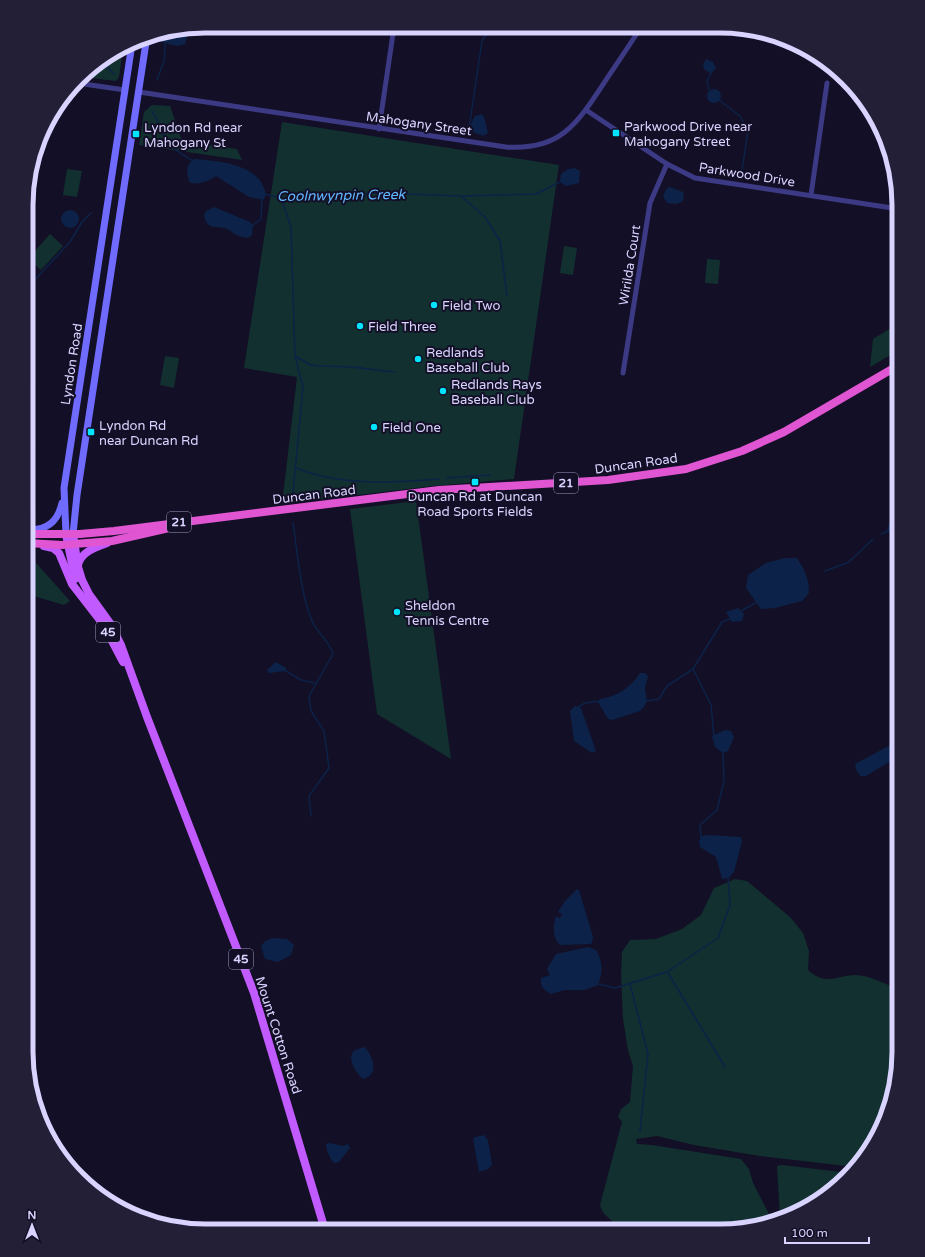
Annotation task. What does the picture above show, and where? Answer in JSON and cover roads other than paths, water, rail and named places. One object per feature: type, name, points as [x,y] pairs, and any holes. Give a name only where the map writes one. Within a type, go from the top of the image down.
[{"type":"highway","name":"Duncan Road","points":[[70,534],[209,519],[439,490],[608,480],[686,469],[742,451],[777,435],[892,369]]},
{"type":"highway","name":"Duncan Road","points":[[33,545],[112,541],[209,519]]},
{"type":"highway","name":"21","points":[[33,534],[70,534]]},
{"type":"main road","name":"Lyndon Road","points":[[70,534],[88,427],[146,44]]},
{"type":"main road","name":"Lyndon Road","points":[[70,534],[64,488],[131,50]]},
{"type":"main road","points":[[125,90],[138,92]]},
{"type":"main road","points":[[74,425],[88,427]]},
{"type":"main road","points":[[33,530],[44,529],[52,523],[59,512],[64,488]]},
{"type":"main road","name":"Mount Cotton Road","points":[[70,534],[71,544],[85,588],[116,632],[254,992],[323,1224]]},
{"type":"main road","points":[[78,567],[79,560],[85,554],[112,541]]},
{"type":"main road","points":[[71,544],[72,571],[76,582],[109,628],[128,673]]},
{"type":"main road","name":"Mount Cotton Road","points":[[33,546],[49,547],[58,552],[72,584],[103,624],[139,695]]},
{"type":"street","points":[[379,129],[393,33]]},
{"type":"street","name":"Mahogany Street","points":[[138,92],[379,129],[518,148],[537,145],[556,138],[578,122],[637,33]]},
{"type":"street","points":[[811,195],[827,83]]},
{"type":"street","points":[[82,84],[125,90]]},
{"type":"street","name":"Parkwood Drive","points":[[586,110],[667,164],[695,178],[706,181],[892,208]]},
{"type":"street","name":"Wirilda Court","points":[[623,373],[650,203],[667,164]]},
{"type":"water","points":[[186,34],[185,44],[177,46],[161,42],[161,39]]},
{"type":"water","points":[[706,59],[713,62],[716,68],[711,74],[704,69],[703,64]]},
{"type":"water","points":[[711,89],[717,89],[721,93],[721,99],[717,103],[711,103],[707,99],[707,93]]},
{"type":"water","points":[[482,114],[488,133],[483,136],[473,132],[471,124],[475,116]]},
{"type":"water","points":[[194,159],[227,163],[248,171],[263,185],[266,195],[263,200],[249,197],[216,176],[200,183],[189,182],[187,172],[188,167]]},
{"type":"water","points":[[575,168],[580,171],[579,183],[566,186],[560,182],[561,174],[568,169]]},
{"type":"water","points":[[670,187],[683,192],[684,198],[682,202],[676,204],[667,203],[663,196],[666,189]]},
{"type":"water","points":[[214,207],[250,222],[253,225],[252,235],[248,238],[242,237],[225,228],[214,227],[208,224],[204,215],[206,211]]},
{"type":"water","points":[[70,210],[74,211],[78,215],[78,223],[74,227],[70,228],[66,227],[62,223],[61,219],[62,215],[66,211]]},
{"type":"water","points":[[892,519],[892,534],[887,531],[890,520]]},
{"type":"water","points":[[785,558],[797,558],[806,575],[809,593],[802,601],[775,608],[761,609],[746,588],[748,575],[766,563]]},
{"type":"water","points":[[738,608],[744,614],[742,621],[732,622],[726,612]]},
{"type":"water","points":[[276,662],[286,668],[286,671],[269,673],[267,670]]},
{"type":"water","points":[[640,673],[645,673],[648,676],[645,688],[647,701],[644,707],[640,711],[612,720],[608,719],[598,702],[600,699],[612,696],[628,687]]},
{"type":"water","points":[[575,706],[581,708],[596,751],[592,753],[574,741],[570,711]]},
{"type":"water","points":[[725,730],[731,731],[734,737],[728,751],[723,753],[715,747],[712,736]]},
{"type":"water","points":[[892,744],[892,760],[866,776],[860,776],[855,764]]},
{"type":"water","points":[[702,836],[741,837],[742,841],[734,872],[728,878],[722,879],[716,857],[700,847],[699,841]]},
{"type":"water","points":[[577,889],[579,890],[593,937],[592,943],[560,945],[554,935],[554,923],[556,916],[560,918],[562,914],[558,912],[565,901]]},
{"type":"water","points":[[272,938],[287,939],[294,945],[291,955],[278,962],[265,959],[261,946],[265,941]]},
{"type":"water","points":[[588,947],[596,950],[600,958],[601,976],[598,985],[585,990],[565,990],[551,994],[544,989],[541,984],[541,978],[550,975],[547,969],[556,954]]},
{"type":"water","points":[[365,1047],[372,1060],[373,1070],[372,1074],[363,1079],[355,1069],[351,1057],[355,1050]]},
{"type":"water","points":[[484,1135],[488,1140],[492,1165],[488,1169],[479,1172],[473,1139]]},
{"type":"water","points":[[330,1143],[343,1146],[348,1144],[350,1148],[339,1162],[334,1163],[330,1157],[326,1144]]},
{"type":"waterway","points":[[468,135],[482,41],[485,36],[491,33]]},
{"type":"waterway","points":[[157,80],[164,61],[165,44]]},
{"type":"waterway","name":"Coolnwynpin Creek","points":[[105,65],[114,74]]},
{"type":"waterway","points":[[709,90],[707,81],[711,73]]},
{"type":"waterway","points":[[719,100],[740,116],[748,130],[741,177]]},
{"type":"waterway","name":"Coolnwynpin Creek","points":[[152,111],[157,118],[166,141],[193,161]]},
{"type":"waterway","name":"Coolnwynpin Creek","points":[[265,194],[281,198],[379,193],[461,196],[536,194],[560,182]]},
{"type":"waterway","points":[[461,196],[485,217],[500,241],[507,296]]},
{"type":"waterway","points":[[281,198],[291,227],[295,356],[303,387],[292,503]]},
{"type":"waterway","points":[[253,225],[261,219],[262,199]]},
{"type":"waterway","points":[[33,282],[70,242],[82,222],[91,213]]},
{"type":"waterway","points":[[295,356],[311,365],[352,367],[394,372]]},
{"type":"waterway","points":[[296,468],[330,478],[366,482],[403,482],[439,479]]},
{"type":"waterway","points":[[447,478],[490,475]]},
{"type":"waterway","points":[[293,523],[305,601],[315,627],[329,645],[333,654],[309,696],[311,711],[324,731],[329,768],[309,796],[311,816]]},
{"type":"waterway","points":[[881,534],[888,531]]},
{"type":"waterway","points":[[825,571],[849,562],[873,539]]},
{"type":"waterway","points":[[739,612],[757,602]]},
{"type":"waterway","points":[[647,701],[659,699],[667,686],[693,669],[722,622],[730,619]]},
{"type":"waterway","points":[[693,669],[711,705],[714,737]]},
{"type":"waterway","points":[[286,671],[301,680],[315,683]]},
{"type":"waterway","points":[[578,707],[585,703],[601,701]]},
{"type":"waterway","points":[[701,839],[700,825],[717,810],[724,781],[723,752]]},
{"type":"waterway","points":[[599,984],[615,988],[667,972],[718,938],[730,905],[728,877]]},
{"type":"waterway","points":[[668,973],[725,1067]]},
{"type":"waterway","points":[[630,984],[648,1054],[640,1131]]},
{"type":"place","name":"Parkwood Drive near Mahogany Street","points":[[616,133]]},
{"type":"place","name":"Lyndon Rd near Mahogany St","points":[[136,134]]},
{"type":"place","name":"Field Two","points":[[434,305]]},
{"type":"place","name":"Field Three","points":[[360,326]]},
{"type":"place","name":"Redlands Baseball Club","points":[[418,359]]},
{"type":"place","name":"Redlands Rays Baseball Club","points":[[443,391]]},
{"type":"place","name":"Field One","points":[[374,427]]},
{"type":"place","name":"Lyndon Rd near Duncan Rd","points":[[91,432]]},
{"type":"place","name":"Duncan Rd at Duncan Road Sports Fields","points":[[475,482]]},
{"type":"place","name":"Sheldon Tennis Centre","points":[[397,612]]}]
